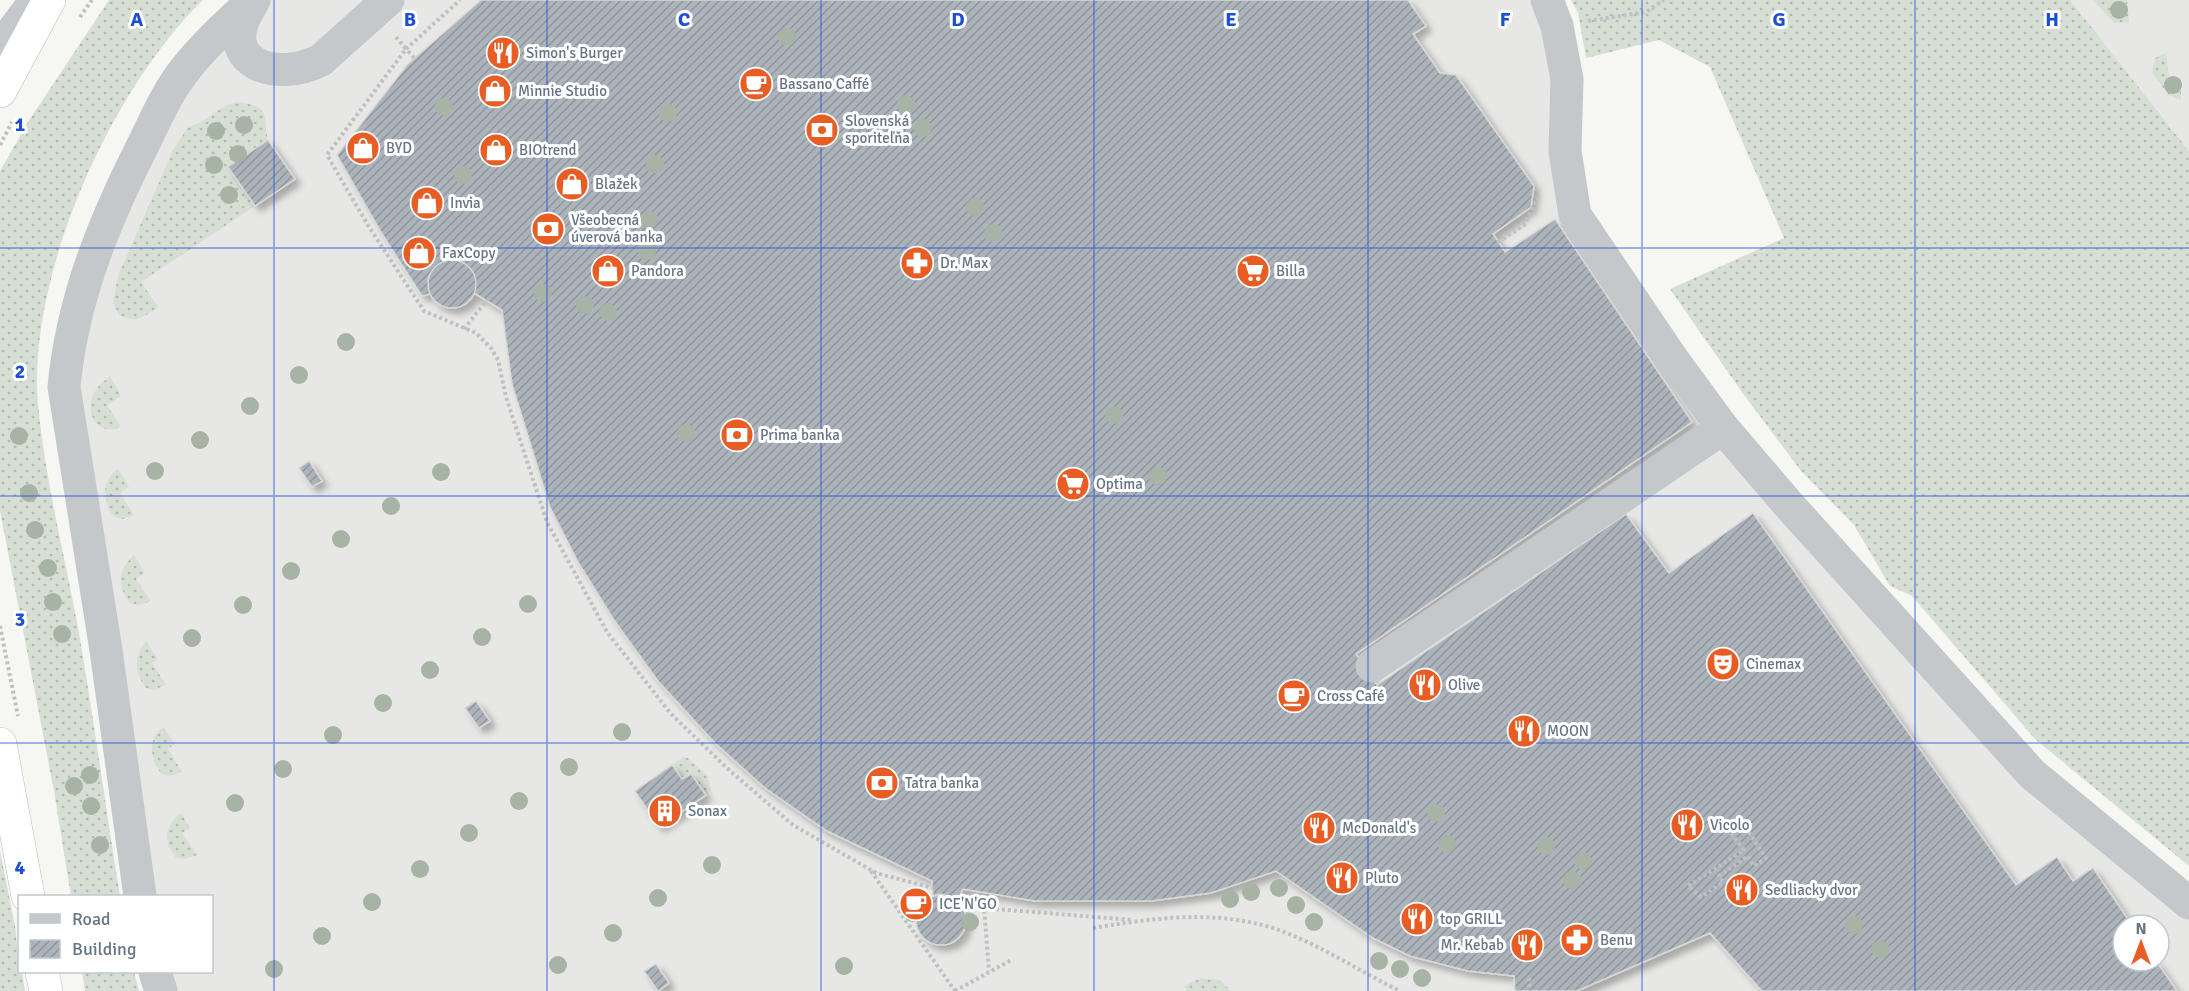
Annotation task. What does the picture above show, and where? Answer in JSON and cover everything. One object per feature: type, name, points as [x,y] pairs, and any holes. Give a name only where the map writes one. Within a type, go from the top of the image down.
[{"type":"highway","points":[[0,91],[49,0]]},
{"type":"highway","points":[[0,744],[28,895]]},
{"type":"highway","points":[[42,973],[46,991]]},
{"type":"street","points":[[0,48],[36,0]]},
{"type":"street","points":[[254,0],[239,27],[239,48],[255,63],[287,70],[310,66],[321,60],[388,0]]},
{"type":"street","points":[[140,895],[106,650],[64,387],[67,352],[80,293],[92,258],[126,177],[168,94],[202,50],[254,0]]},
{"type":"street","points":[[1552,13],[1567,78],[1565,151],[1575,215],[1606,264],[1723,428],[1788,504],[2032,774],[2189,903]]},
{"type":"street","points":[[1372,666],[1723,428]]},
{"type":"street","points":[[155,973],[161,991]]},
{"type":"path","points":[[460,0],[406,49],[327,155],[369,228],[424,311],[484,339],[498,360],[506,397],[547,522],[607,633],[671,714],[728,769],[794,825],[870,869],[933,888]]},
{"type":"path","points":[[1552,13],[1646,12],[1664,0]]},
{"type":"path","points":[[406,49],[414,58]]},
{"type":"path","points":[[1498,242],[1524,225],[1540,195]]},
{"type":"path","points":[[464,329],[487,300]]},
{"type":"path","points":[[1742,822],[1766,858],[1754,866],[1748,856],[1719,876],[1723,882],[1701,897],[1688,886],[1744,850],[1729,831],[1742,822]]},
{"type":"path","points":[[870,869],[955,991],[1013,959]]},
{"type":"path","points":[[960,895],[984,908],[1140,921]]},
{"type":"path","points":[[984,908],[989,971]]},
{"type":"path","points":[[1093,928],[1140,921],[1210,917],[1258,924],[1296,938],[1400,991]]},
{"type":"path","points":[[1530,978],[1530,991]]},
{"type":"shaded area","points":[[109,0],[203,0],[169,37],[137,82],[108,132],[82,187],[61,243],[46,299],[38,353],[38,404],[45,461],[79,633],[120,895],[71,895],[54,791],[0,511],[0,171],[28,122]]},
{"type":"shaded area","name":"Optima","points":[[254,0],[1547,0],[1585,232],[1928,660],[2189,903],[2189,991],[161,991],[155,973],[213,973],[213,895],[140,895],[64,388],[127,177]]},
{"type":"shaded area","points":[[1571,0],[2070,0],[2189,151],[2189,866],[2035,739],[1912,596],[1890,586],[1854,525],[1801,471],[1744,395],[1670,289],[1784,238],[1710,67],[1659,40],[1586,58],[1578,13]]},
{"type":"shaded area","points":[[2070,0],[2189,0],[2189,151],[2137,85]]},
{"type":"shaded area","points":[[2093,0],[2127,0],[2129,22],[2114,23]]},
{"type":"shaded area","points":[[2166,53],[2169,77],[2181,78],[2181,100],[2168,95],[2152,72],[2155,58]]},
{"type":"shaded area","points":[[236,102],[255,106],[260,109],[265,118],[268,140],[229,167],[255,206],[141,282],[158,307],[135,319],[119,315],[113,303],[118,276],[173,150],[188,127]]},
{"type":"shaded area","points":[[110,376],[121,396],[107,405],[121,427],[111,429],[97,424],[91,410],[94,394]]},
{"type":"shaded area","points":[[118,469],[129,487],[120,493],[134,515],[123,519],[114,517],[110,511],[105,492],[109,479]]},
{"type":"shaded area","points":[[134,555],[145,573],[136,579],[151,601],[139,605],[130,603],[121,584],[122,572]]},
{"type":"shaded area","points":[[146,641],[158,659],[152,663],[166,685],[154,690],[146,688],[139,676],[137,665],[139,653]]},
{"type":"shaded area","points":[[163,727],[175,744],[168,749],[182,772],[170,776],[162,774],[155,762],[152,750],[154,737]]},
{"type":"shaded area","points":[[683,757],[688,758],[708,776],[711,790],[706,795],[691,774],[682,779],[672,765]]},
{"type":"shaded area","points":[[181,813],[190,828],[182,833],[197,855],[185,859],[176,858],[167,840],[171,823]]},
{"type":"shaded area","points":[[0,851],[15,926],[18,973],[22,973],[25,991],[0,991]]},
{"type":"shaded area","points":[[82,973],[134,973],[139,991],[85,991]]},
{"type":"shaded area","points":[[1201,978],[1219,980],[1231,991],[1187,991],[1184,986]]},
{"type":"building","name":"Optima","points":[[481,0],[1408,0],[1426,26],[1413,34],[1440,73],[1456,75],[1534,186],[1531,207],[1493,234],[1505,252],[1555,219],[1692,422],[1356,654],[1377,685],[1626,514],[1669,573],[1753,513],[2016,885],[2057,857],[2073,881],[2093,868],[2124,913],[2111,913],[2111,973],[2164,973],[2177,991],[1762,991],[1710,933],[1577,991],[1515,991],[1514,976],[1468,971],[1410,956],[1373,938],[1276,871],[1211,893],[1151,901],[1035,901],[963,889],[957,900],[941,894],[933,896],[932,881],[827,831],[765,788],[715,743],[658,681],[614,620],[578,562],[550,507],[512,384],[502,310],[474,293],[474,275],[468,267],[457,261],[445,262],[435,267],[428,279],[430,294],[422,296],[381,232],[337,155],[407,65]]},
{"type":"building","points":[[268,140],[295,179],[255,206],[228,167]]},
{"type":"building","points":[[452,260],[469,267],[476,284],[469,301],[452,308],[435,301],[428,284],[435,267]]},
{"type":"building","points":[[309,461],[322,481],[312,487],[299,468]]},
{"type":"building","points":[[476,701],[490,721],[479,728],[465,708]]},
{"type":"building","name":"Sonax","points":[[672,765],[682,779],[691,774],[706,795],[659,827],[635,791]]},
{"type":"building","points":[[936,895],[946,895],[959,902],[966,915],[966,925],[959,938],[946,945],[936,945],[927,941],[920,934],[916,925],[916,915],[920,906],[927,899]]},
{"type":"building","points":[[656,964],[669,983],[658,991],[644,971]]},
{"type":"place","name":"Simon's Burger","points":[[503,53]]},
{"type":"place","name":"Bassano Caffé","points":[[756,84]]},
{"type":"place","name":"Minnie Studio","points":[[495,91]]},
{"type":"place","name":"Slovenská sporiteľňa","points":[[822,130]]},
{"type":"place","name":"BYD","points":[[363,148]]},
{"type":"place","name":"BIOtrend","points":[[496,150]]},
{"type":"place","name":"Blažek","points":[[572,184]]},
{"type":"place","name":"Invia","points":[[427,203]]},
{"type":"place","name":"Všeobecná úverová banka","points":[[548,229]]},
{"type":"place","name":"FaxCopy","points":[[419,253]]},
{"type":"place","name":"Dr. Max","points":[[917,263]]},
{"type":"place","name":"Pandora","points":[[608,271]]},
{"type":"place","name":"Billa","points":[[1253,271]]},
{"type":"place","name":"Prima banka","points":[[737,435]]},
{"type":"place","name":"Optima","points":[[1073,484]]},
{"type":"place","name":"Cinemax","points":[[1723,664]]},
{"type":"place","name":"Olive","points":[[1425,685]]},
{"type":"place","name":"Cross Café","points":[[1294,696]]},
{"type":"place","name":"MOON","points":[[1524,731]]},
{"type":"place","name":"Tatra banka","points":[[882,783]]},
{"type":"place","name":"Sonax","points":[[665,811]]},
{"type":"place","name":"Vicolo","points":[[1687,825]]},
{"type":"place","name":"McDonald's","points":[[1319,828]]},
{"type":"place","name":"Pluto","points":[[1342,878]]},
{"type":"place","name":"Sedliacky dvor","points":[[1742,890]]},
{"type":"place","name":"ICE'N'GO","points":[[916,904]]},
{"type":"place","name":"top GRILL","points":[[1417,919]]},
{"type":"place","name":"Benu","points":[[1577,940]]},
{"type":"place","name":"Mr. Kebab","points":[[1527,945]]}]
